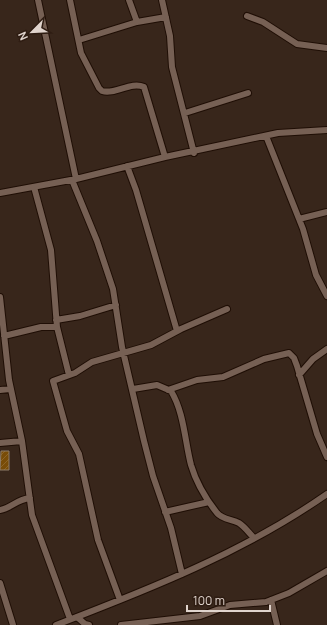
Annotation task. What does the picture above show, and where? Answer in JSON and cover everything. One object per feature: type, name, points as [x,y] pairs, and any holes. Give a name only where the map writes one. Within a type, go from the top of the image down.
[{"type":"street","points":[[38,0],[74,179],[113,289],[124,354],[144,441],[182,574]]},
{"type":"street","points":[[70,0],[81,52],[102,91],[108,93],[134,86],[144,87],[165,158]]},
{"type":"street","points":[[129,0],[137,22]]},
{"type":"street","points":[[162,0],[170,36],[172,67],[194,153]]},
{"type":"street","points":[[247,16],[263,22],[297,44],[327,48]]},
{"type":"street","points":[[79,40],[137,22],[166,17]]},
{"type":"street","points":[[185,113],[248,93]]},
{"type":"street","points":[[0,193],[74,179],[266,136],[301,130],[327,130]]},
{"type":"street","points":[[266,136],[299,219],[316,275],[327,296]]},
{"type":"street","points":[[127,166],[177,331]]},
{"type":"street","points":[[34,187],[51,250],[56,324],[68,375]]},
{"type":"street","points":[[299,219],[327,212]]},
{"type":"street","points":[[0,297],[10,389],[22,441],[32,516],[70,620]]},
{"type":"street","points":[[4,336],[56,324],[116,305]]},
{"type":"street","points":[[120,600],[98,540],[79,454],[67,431],[54,384],[55,379],[81,370],[92,362],[124,354],[154,344],[177,331],[227,309]]},
{"type":"street","points":[[299,375],[313,359],[327,349]]},
{"type":"street","points":[[168,390],[197,380],[223,377],[264,360],[284,353],[289,353],[294,358],[317,434],[327,457]]},
{"type":"street","points":[[133,389],[156,385],[168,390],[175,398],[196,479],[218,515],[238,522],[254,538]]},
{"type":"street","points":[[0,390],[10,389]]},
{"type":"street","points":[[0,443],[22,441]]},
{"type":"street","points":[[56,625],[182,574],[254,538],[305,509],[327,494]]},
{"type":"street","points":[[0,510],[6,509],[19,499],[30,498]]},
{"type":"street","points":[[165,512],[209,502]]},
{"type":"street","points":[[121,625],[165,623],[200,616],[230,605],[272,600],[327,571]]},
{"type":"street","points":[[0,583],[13,625]]},
{"type":"street","points":[[272,600],[277,625]]},
{"type":"street","points":[[78,617],[85,624],[89,625]]},
{"type":"building","points":[[1,451],[9,451],[9,470],[0,470]]}]
